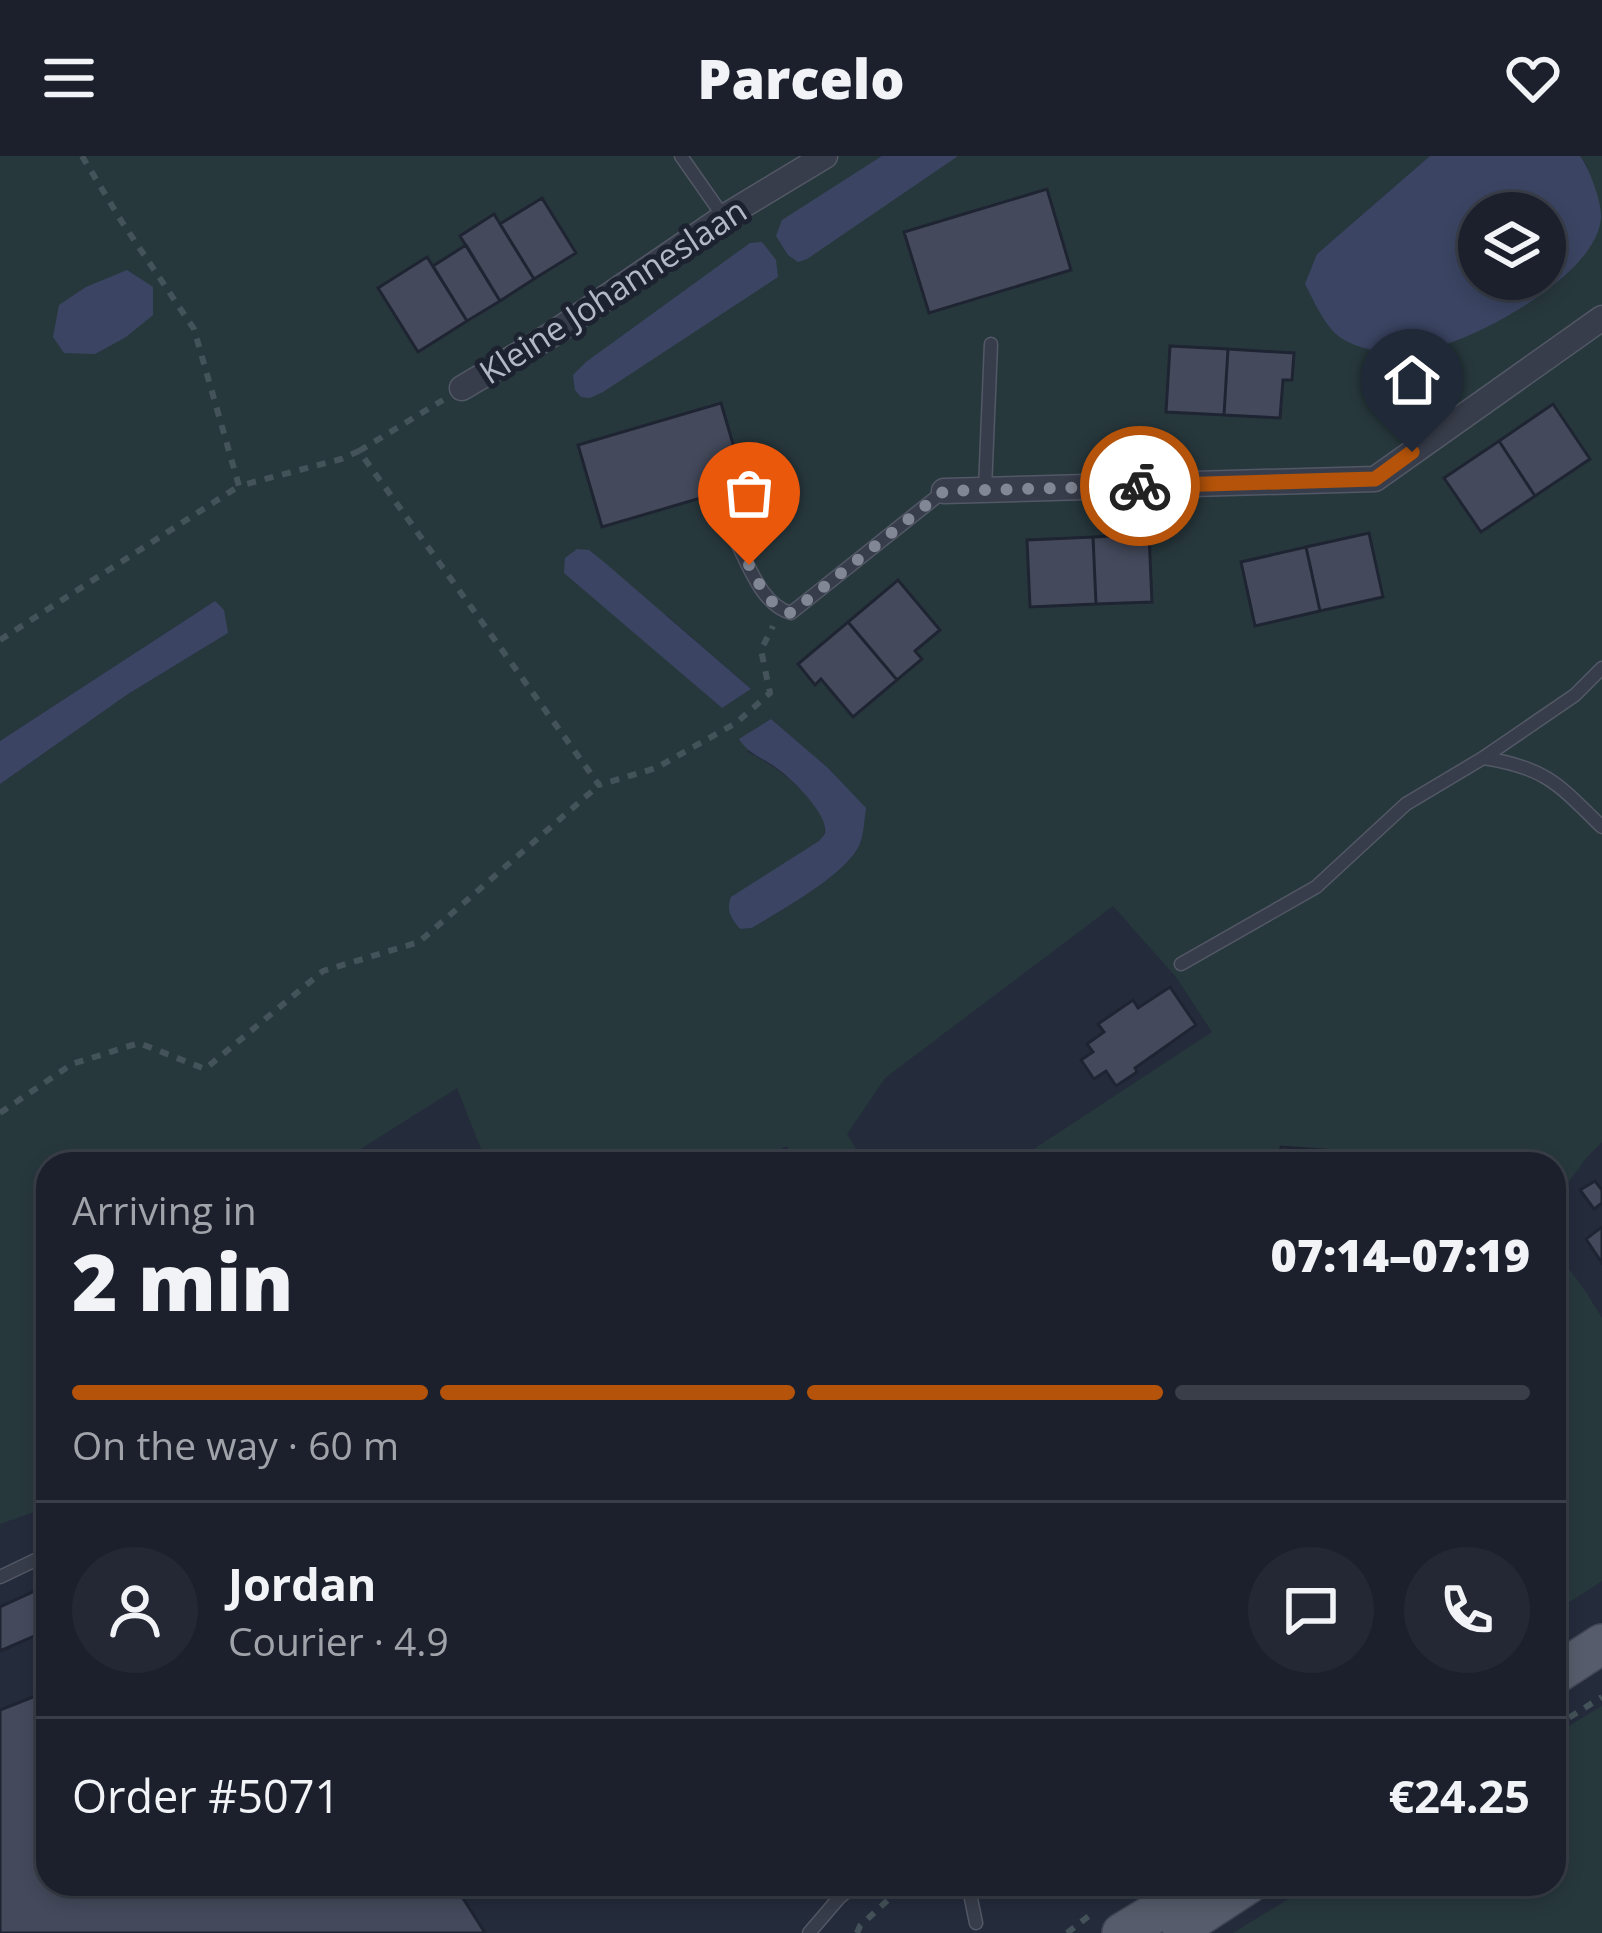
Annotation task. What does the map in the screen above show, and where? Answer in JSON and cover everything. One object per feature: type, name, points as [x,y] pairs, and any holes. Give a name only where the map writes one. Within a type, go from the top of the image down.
[{"type":"main road","points":[[1566,1667],[1602,1644]]},
{"type":"main road","points":[[1123,1933],[1183,1896]]},
{"type":"main road","points":[[1172,1933],[1229,1896]]},
{"type":"street","name":"Kleine Johanneslaan","points":[[462,388],[825,156]]},
{"type":"street","points":[[944,491],[1375,479],[1602,318]]},
{"type":"lane","points":[[681,156],[724,217]]},
{"type":"lane","points":[[985,490],[991,344]]},
{"type":"lane","points":[[734,537],[764,594],[791,613],[944,491]]},
{"type":"lane","points":[[1181,964],[1316,887],[1406,804],[1575,695],[1602,668]]},
{"type":"lane","points":[[1483,758],[1517,764],[1554,780],[1602,827]]},
{"type":"lane","points":[[0,1577],[36,1560]]},
{"type":"lane","points":[[809,1933],[841,1896]]},
{"type":"lane","points":[[970,1896],[976,1923]]},
{"type":"path","points":[[82,156],[194,328],[239,486]]},
{"type":"path","points":[[0,640],[239,486],[341,459],[462,388]]},
{"type":"path","points":[[359,451],[599,785]]},
{"type":"path","points":[[0,1113],[72,1064],[139,1043],[205,1069],[323,971],[419,942],[599,785],[656,768],[736,723],[770,693],[761,650],[781,610]]},
{"type":"path","points":[[1566,1720],[1602,1697]]},
{"type":"path","points":[[857,1933],[892,1896]]},
{"type":"shaded area","points":[[0,156],[1430,156],[1317,254],[1306,284],[1338,336],[1516,311],[1526,300],[1566,300],[1566,256],[1601,217],[1580,156],[1602,156],[1602,1142],[1566,1186],[1566,1152],[1029,1152],[1212,1032],[1176,977],[1113,906],[885,1078],[847,1134],[858,1152],[790,1152],[787,1146],[774,1152],[482,1152],[457,1088],[356,1152],[36,1152],[36,1511],[0,1524],[0,784],[128,694],[228,633],[215,601],[0,741]],"holes":[[[1047,189],[1071,270],[929,313],[905,232]],[[721,404],[745,485],[602,527],[578,445]],[[1554,405],[1590,459],[1480,532],[1444,478]],[[1369,533],[1383,597],[1256,625],[1241,562]],[[1148,534],[1152,602],[1030,607],[1028,540]],[[897,580],[940,631],[915,651],[921,660],[852,716],[821,679],[814,684],[798,664]],[[575,581],[666,615],[751,689],[722,708]],[[771,719],[828,768],[865,808],[864,828],[859,846],[840,869],[752,928],[739,929],[783,871],[825,830],[807,795],[747,752]]]},
{"type":"shaded area","points":[[1566,1265],[1602,1318],[1602,1581],[1566,1604]]},
{"type":"shaded area","points":[[1602,1706],[1602,1933],[1233,1933],[1293,1896],[1566,1896],[1566,1728]]},
{"type":"water","points":[[882,156],[958,156],[807,259],[798,262],[788,255],[776,236],[782,220]]},
{"type":"water","points":[[1430,156],[1580,156],[1594,185],[1601,217],[1594,240],[1566,274],[1566,192],[1458,192],[1458,300],[1533,300],[1495,323],[1436,348],[1396,354],[1349,342],[1335,333],[1305,284],[1317,254]]},
{"type":"water","points":[[762,242],[776,260],[778,277],[603,392],[590,398],[575,390],[573,375],[586,362],[750,243]]},
{"type":"water","points":[[127,270],[153,287],[153,315],[95,354],[64,353],[53,337],[59,305],[86,287]]},
{"type":"water","points":[[577,549],[589,550],[604,562],[751,689],[722,708],[564,573],[565,558]]},
{"type":"water","points":[[215,601],[224,610],[228,633],[128,694],[0,784],[0,741]]},
{"type":"water","points":[[771,719],[866,808],[864,828],[859,846],[840,869],[752,928],[740,929],[730,914],[731,897],[825,833],[816,807],[800,789],[739,739]]},
{"type":"building","points":[[1047,189],[1071,270],[929,313],[904,232]]},
{"type":"building","points":[[542,198],[576,253],[534,279],[500,224]]},
{"type":"building","points":[[494,214],[534,279],[500,301],[460,236]]},
{"type":"building","points":[[466,245],[500,301],[467,321],[433,266]]},
{"type":"building","points":[[427,257],[467,321],[418,352],[378,288]]},
{"type":"building","points":[[1170,346],[1228,349],[1224,415],[1166,412]]},
{"type":"building","points":[[1228,349],[1294,353],[1292,380],[1283,380],[1280,418],[1224,415]]},
{"type":"building","points":[[721,403],[745,485],[602,527],[578,445]]},
{"type":"building","points":[[1553,404],[1590,459],[1535,496],[1499,441]]},
{"type":"building","points":[[1499,441],[1535,496],[1481,532],[1444,478]]},
{"type":"building","points":[[1369,533],[1383,597],[1320,611],[1306,547]]},
{"type":"building","points":[[1149,534],[1152,602],[1096,604],[1093,537]]},
{"type":"building","points":[[1093,537],[1096,604],[1030,607],[1027,540]]},
{"type":"building","points":[[1306,547],[1320,611],[1255,626],[1241,562]]},
{"type":"building","points":[[898,580],[940,630],[915,651],[922,659],[897,680],[848,622]]},
{"type":"building","points":[[848,622],[897,680],[853,717],[821,679],[815,685],[798,664]]},
{"type":"building","points":[[1170,987],[1196,1025],[1116,1086],[1106,1071],[1094,1079],[1081,1060],[1093,1052],[1087,1044],[1104,1032],[1098,1024],[1133,1000],[1138,1008]]},
{"type":"building","points":[[1281,1147],[1348,1152],[1281,1152]]},
{"type":"building","points":[[1595,1181],[1602,1190],[1602,1203],[1594,1209],[1580,1190]]},
{"type":"building","points":[[1602,1227],[1602,1263],[1586,1239]]},
{"type":"building","points":[[36,1590],[36,1635],[0,1651],[0,1607]]},
{"type":"building","points":[[36,1696],[36,1896],[462,1896],[485,1933],[0,1933],[0,1710]]},
{"type":"way so far","points":[[749,565],[764,594],[791,613],[944,491],[1140,486]]},
{"type":"route","points":[[1140,486],[1375,479],[1412,452]]}]
